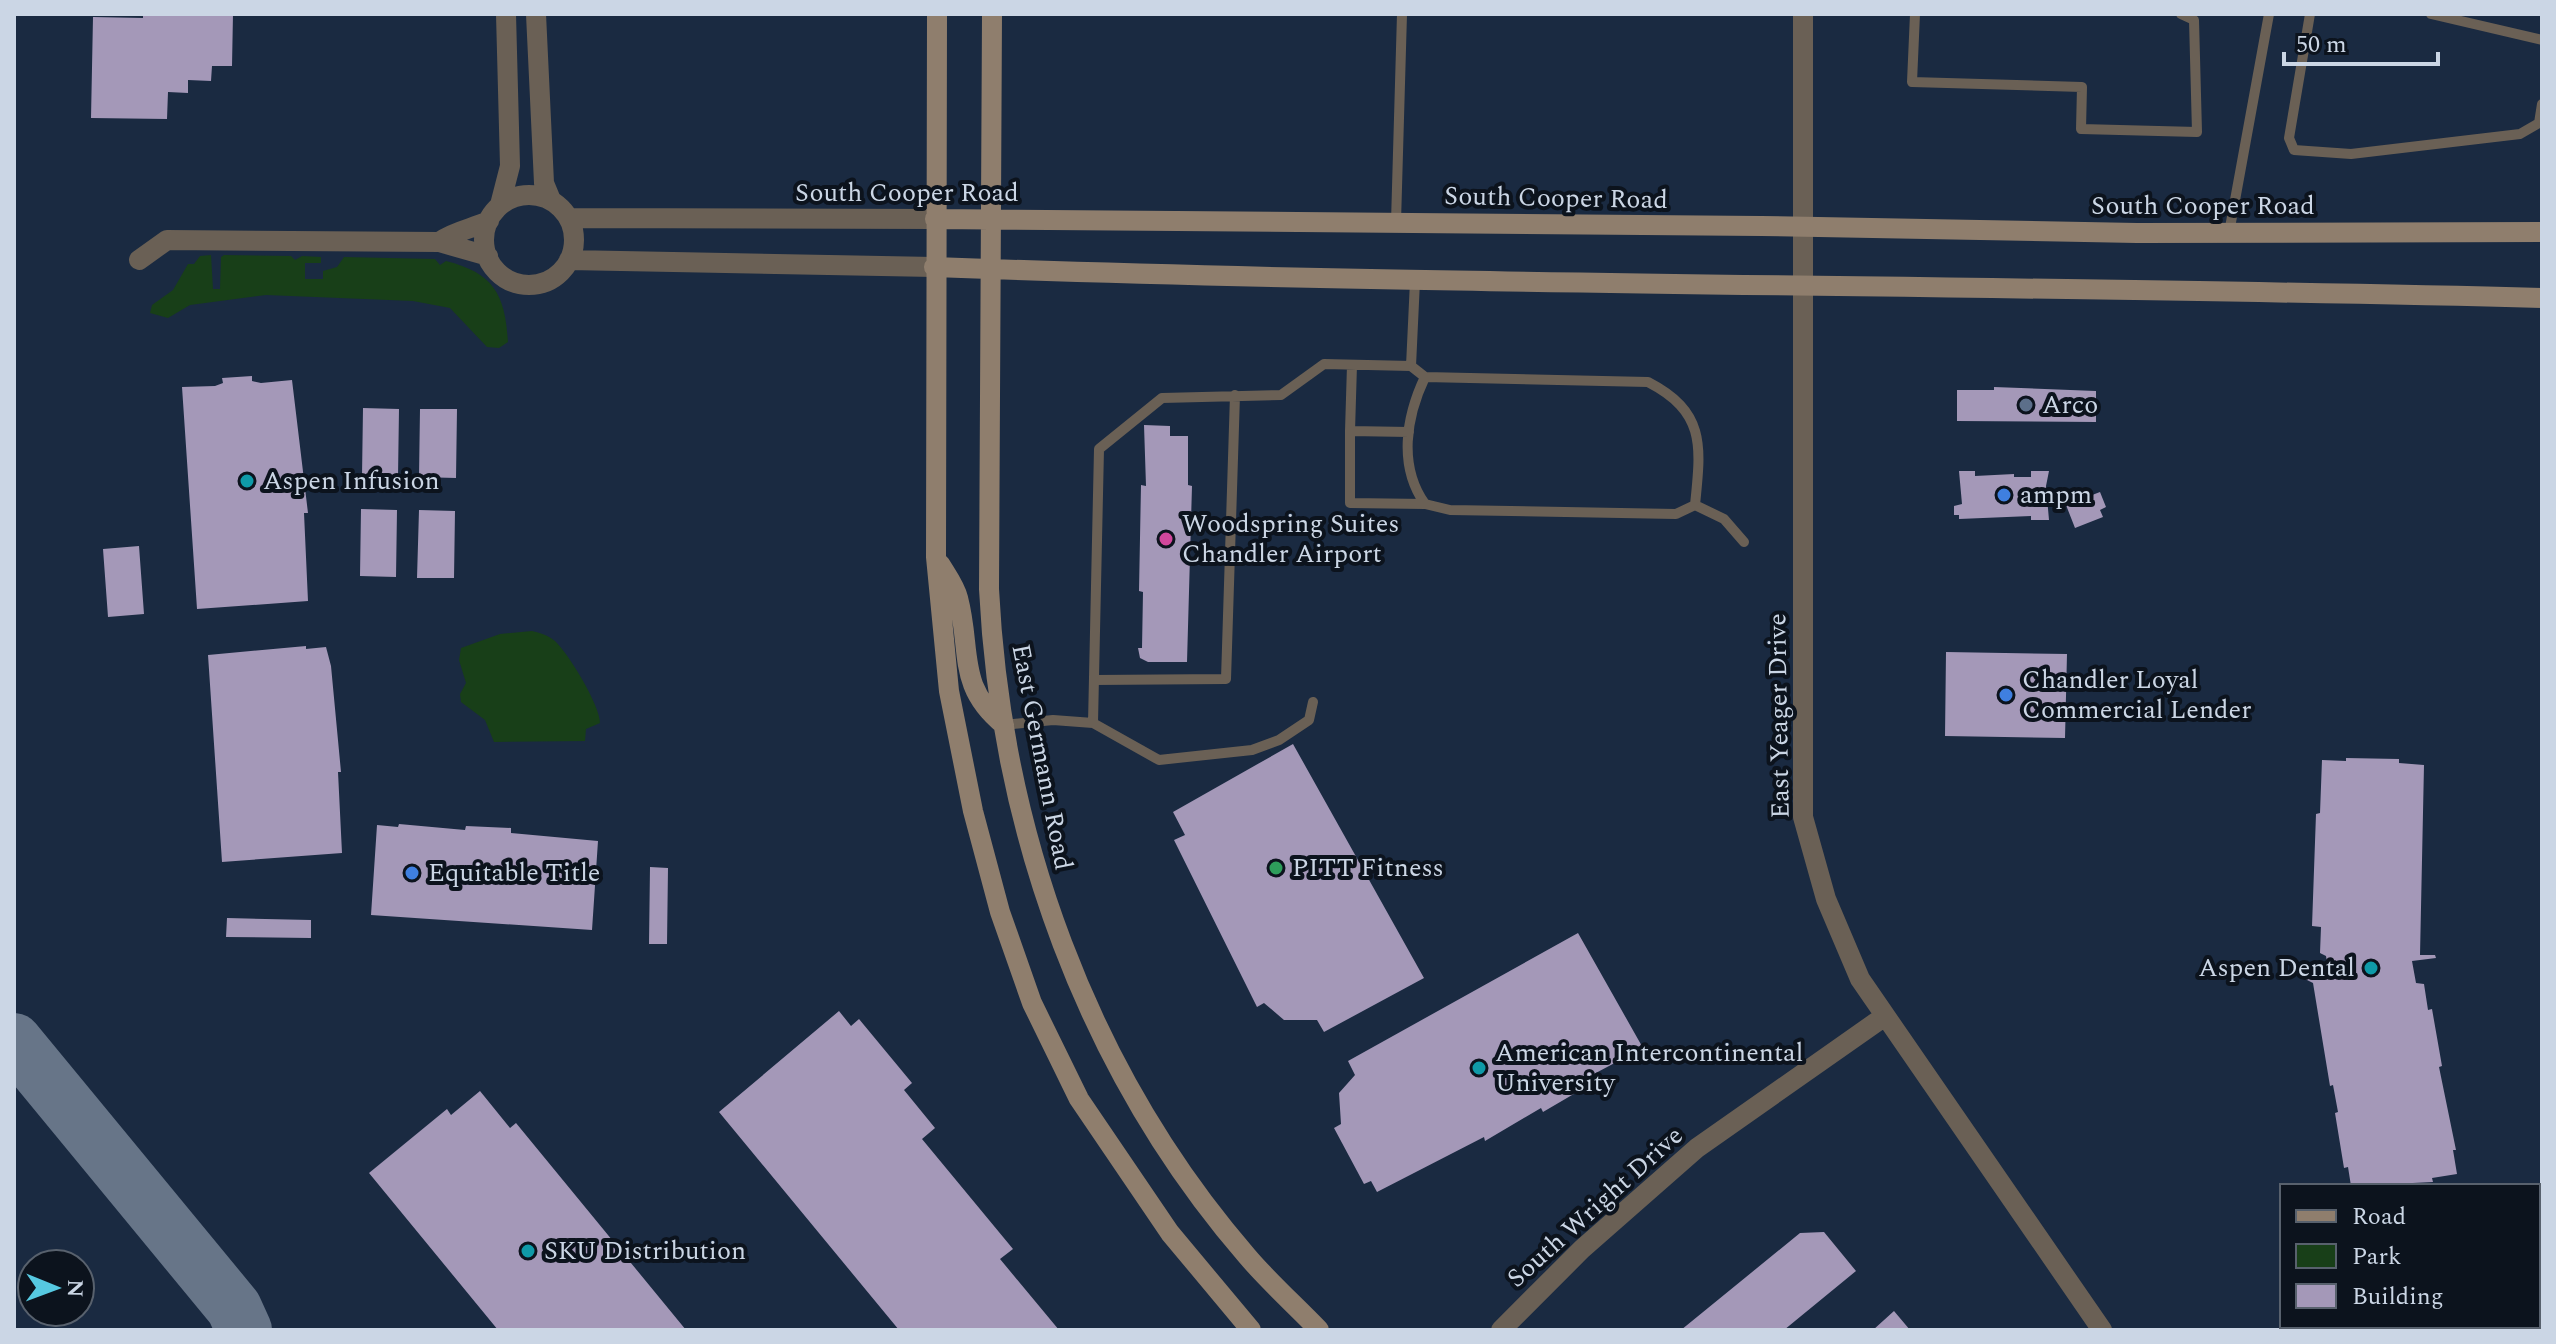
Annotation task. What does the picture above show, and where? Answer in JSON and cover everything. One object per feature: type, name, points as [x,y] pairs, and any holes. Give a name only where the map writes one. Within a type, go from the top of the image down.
[{"type":"main road","points":[[937,14],[934,267],[936,557],[958,746],[1000,912],[1032,1003],[1094,1120],[1170,1233],[1251,1330]]},
{"type":"main road","name":"East Germann Road","points":[[992,14],[989,589],[993,665],[1033,861],[1054,929],[1094,1020],[1160,1138],[1197,1193],[1247,1256],[1319,1330]]},
{"type":"main road","name":"South Cooper Road","points":[[935,219],[2229,233],[2542,232]]},
{"type":"main road","points":[[934,267],[1415,281],[2195,289],[2542,298]]},
{"type":"main road","points":[[936,557],[958,595],[972,687],[982,708],[1004,725]]},
{"type":"street","points":[[506,14],[510,166],[485,233],[488,256],[505,278],[533,285],[560,273],[574,246],[569,218],[551,200],[544,183],[536,14]]},
{"type":"street","name":"East Yeager Drive","points":[[1803,14],[1806,227],[1803,817],[1826,899],[1860,979],[2102,1330]]},
{"type":"street","points":[[439,242],[454,231],[468,230],[524,195],[551,200]]},
{"type":"street","name":"South Cooper Road","points":[[569,218],[935,219]]},
{"type":"street","points":[[139,260],[167,240],[439,242],[488,256]]},
{"type":"street","points":[[569,260],[934,267]]},
{"type":"street","name":"South Wright Drive","points":[[1501,1330],[1582,1249],[1697,1148],[1885,1016]]},
{"type":"lane","points":[[1396,222],[1402,14]]},
{"type":"lane","points":[[1915,14],[1912,82],[2082,87],[2081,129],[2197,132],[2194,17],[2181,14]]},
{"type":"lane","points":[[2229,233],[2269,14]]},
{"type":"lane","points":[[2310,14],[2289,138],[2294,150],[2351,154],[2520,134],[2539,123],[2542,104]]},
{"type":"lane","points":[[2431,14],[2542,40]]},
{"type":"lane","points":[[1411,366],[1415,281]]},
{"type":"lane","points":[[1093,723],[1099,449],[1162,398],[1281,395],[1324,364],[1411,366],[1425,377],[1648,382],[1674,396],[1694,419],[1700,462],[1695,505]]},
{"type":"lane","points":[[1352,365],[1350,503],[1425,504],[1450,510],[1676,514],[1695,505]]},
{"type":"lane","points":[[1425,377],[1411,408],[1408,471],[1425,504]]},
{"type":"lane","points":[[1094,680],[1226,679],[1235,395]]},
{"type":"lane","points":[[1350,431],[1409,432]]},
{"type":"lane","points":[[1695,505],[1724,519],[1744,542]]},
{"type":"lane","points":[[1004,725],[1053,720],[1093,723],[1159,760],[1192,758],[1252,750],[1279,740],[1309,720],[1313,702]]},
{"type":"green space","points":[[211,255],[213,289],[220,289],[221,257],[224,255],[291,256],[295,260],[302,256],[321,257],[321,263],[305,263],[305,279],[323,279],[323,271],[337,267],[344,257],[435,259],[440,265],[446,261],[475,272],[494,288],[504,310],[508,342],[499,348],[487,347],[450,308],[413,301],[266,295],[190,305],[168,318],[150,313],[152,305],[173,290],[188,264],[194,264],[200,256]]},
{"type":"green space","points":[[532,631],[547,636],[561,647],[589,692],[600,723],[586,729],[585,741],[494,742],[485,720],[461,702],[460,694],[466,683],[459,660],[461,648],[500,634]]},
{"type":"building","points":[[143,14],[233,14],[232,66],[212,66],[211,81],[188,80],[188,93],[168,92],[167,119],[91,118],[93,17],[143,18]]},
{"type":"building","name":"Aspen Infusion","points":[[252,376],[252,381],[261,383],[292,380],[308,513],[304,513],[308,601],[197,609],[182,387],[215,386],[223,383],[222,378]]},
{"type":"building","name":"Arco","points":[[1994,387],[2096,391],[2096,422],[1957,421],[1957,390],[1994,390]]},
{"type":"building","points":[[363,408],[399,409],[398,477],[362,476]]},
{"type":"building","points":[[420,409],[457,409],[456,478],[419,477]]},
{"type":"building","name":"Woodspring Suites Chandler Airport","points":[[1144,425],[1170,426],[1170,436],[1188,436],[1188,485],[1192,486],[1187,662],[1148,662],[1140,658],[1138,648],[1142,648],[1143,592],[1139,591],[1141,485],[1146,486]]},
{"type":"building","name":"ampm","points":[[1959,471],[1975,471],[1975,476],[2014,474],[2014,477],[2031,477],[2031,471],[2049,471],[2046,486],[2049,520],[2031,520],[2031,516],[1959,519],[1959,515],[1954,515],[1954,506],[1962,504]]},
{"type":"building","points":[[2100,492],[2106,507],[2100,510],[2103,517],[2075,528],[2066,505]]},
{"type":"building","points":[[361,509],[397,510],[396,577],[360,576]]},
{"type":"building","points":[[419,510],[455,511],[454,578],[417,578]]},
{"type":"building","points":[[139,546],[144,614],[108,617],[103,549]]},
{"type":"building","points":[[306,646],[306,649],[326,647],[331,666],[341,772],[338,772],[342,853],[222,862],[208,655]]},
{"type":"building","name":"Chandler Loyal Commercial Lender","points":[[1946,652],[2067,654],[2065,738],[1945,736]]},
{"type":"building","name":"PITT Fitness","points":[[1293,744],[1424,978],[1324,1032],[1317,1020],[1284,1020],[1264,1003],[1257,1007],[1174,840],[1185,835],[1173,812]]},
{"type":"building","name":"Aspen Dental","points":[[2346,758],[2399,759],[2399,763],[2424,765],[2420,955],[2435,955],[2436,958],[2412,961],[2416,983],[2424,984],[2428,1010],[2432,1009],[2442,1066],[2439,1067],[2456,1150],[2453,1150],[2457,1174],[2432,1178],[2433,1182],[2351,1184],[2348,1167],[2344,1168],[2335,1113],[2338,1112],[2333,1085],[2330,1086],[2313,983],[2305,979],[2329,975],[2326,956],[2320,953],[2321,927],[2312,926],[2316,814],[2320,813],[2322,760],[2346,761]]},
{"type":"building","points":[[399,824],[465,830],[466,826],[511,828],[511,833],[598,841],[592,930],[371,915],[377,825],[398,827]]},
{"type":"building","points":[[650,867],[668,868],[667,944],[649,944]]},
{"type":"building","points":[[227,918],[311,920],[311,938],[226,937]]},
{"type":"building","name":"American Intercontinental University","points":[[1578,933],[1643,1048],[1592,1075],[1596,1081],[1543,1112],[1541,1108],[1485,1141],[1484,1137],[1377,1192],[1371,1181],[1364,1184],[1334,1128],[1341,1124],[1339,1093],[1355,1075],[1348,1061]]},
{"type":"building","points":[[839,1011],[851,1026],[859,1019],[912,1083],[904,1090],[935,1128],[922,1139],[1013,1249],[1000,1259],[1059,1330],[899,1330],[719,1112]]},
{"type":"building","name":"SKU Distribution","points":[[480,1091],[510,1128],[516,1123],[686,1330],[498,1330],[369,1173],[447,1109],[451,1115]]},
{"type":"building","points":[[1824,1232],[1856,1271],[1784,1330],[1681,1330],[1800,1233]]},
{"type":"building","points":[[1894,1311],[1910,1330],[1873,1330]]},
{"type":"building","points":[[2457,1328],[2458,1330],[2330,1330]]},
{"type":"taxiway","points":[[14,1041],[234,1308],[244,1330]]},
{"type":"place","name":"Arco","points":[[2026,405]]},
{"type":"place","name":"Aspen Infusion","points":[[247,481]]},
{"type":"place","name":"ampm","points":[[2004,495]]},
{"type":"place","name":"Woodspring Suites Chandler Airport","points":[[1166,539]]},
{"type":"place","name":"Chandler Loyal Commercial Lender","points":[[2006,695]]},
{"type":"place","name":"PITT Fitness","points":[[1276,868]]},
{"type":"place","name":"Equitable Title","points":[[412,873]]},
{"type":"place","name":"Aspen Dental","points":[[2371,968]]},
{"type":"place","name":"American Intercontinental University","points":[[1479,1068]]},
{"type":"place","name":"SKU Distribution","points":[[528,1251]]}]
